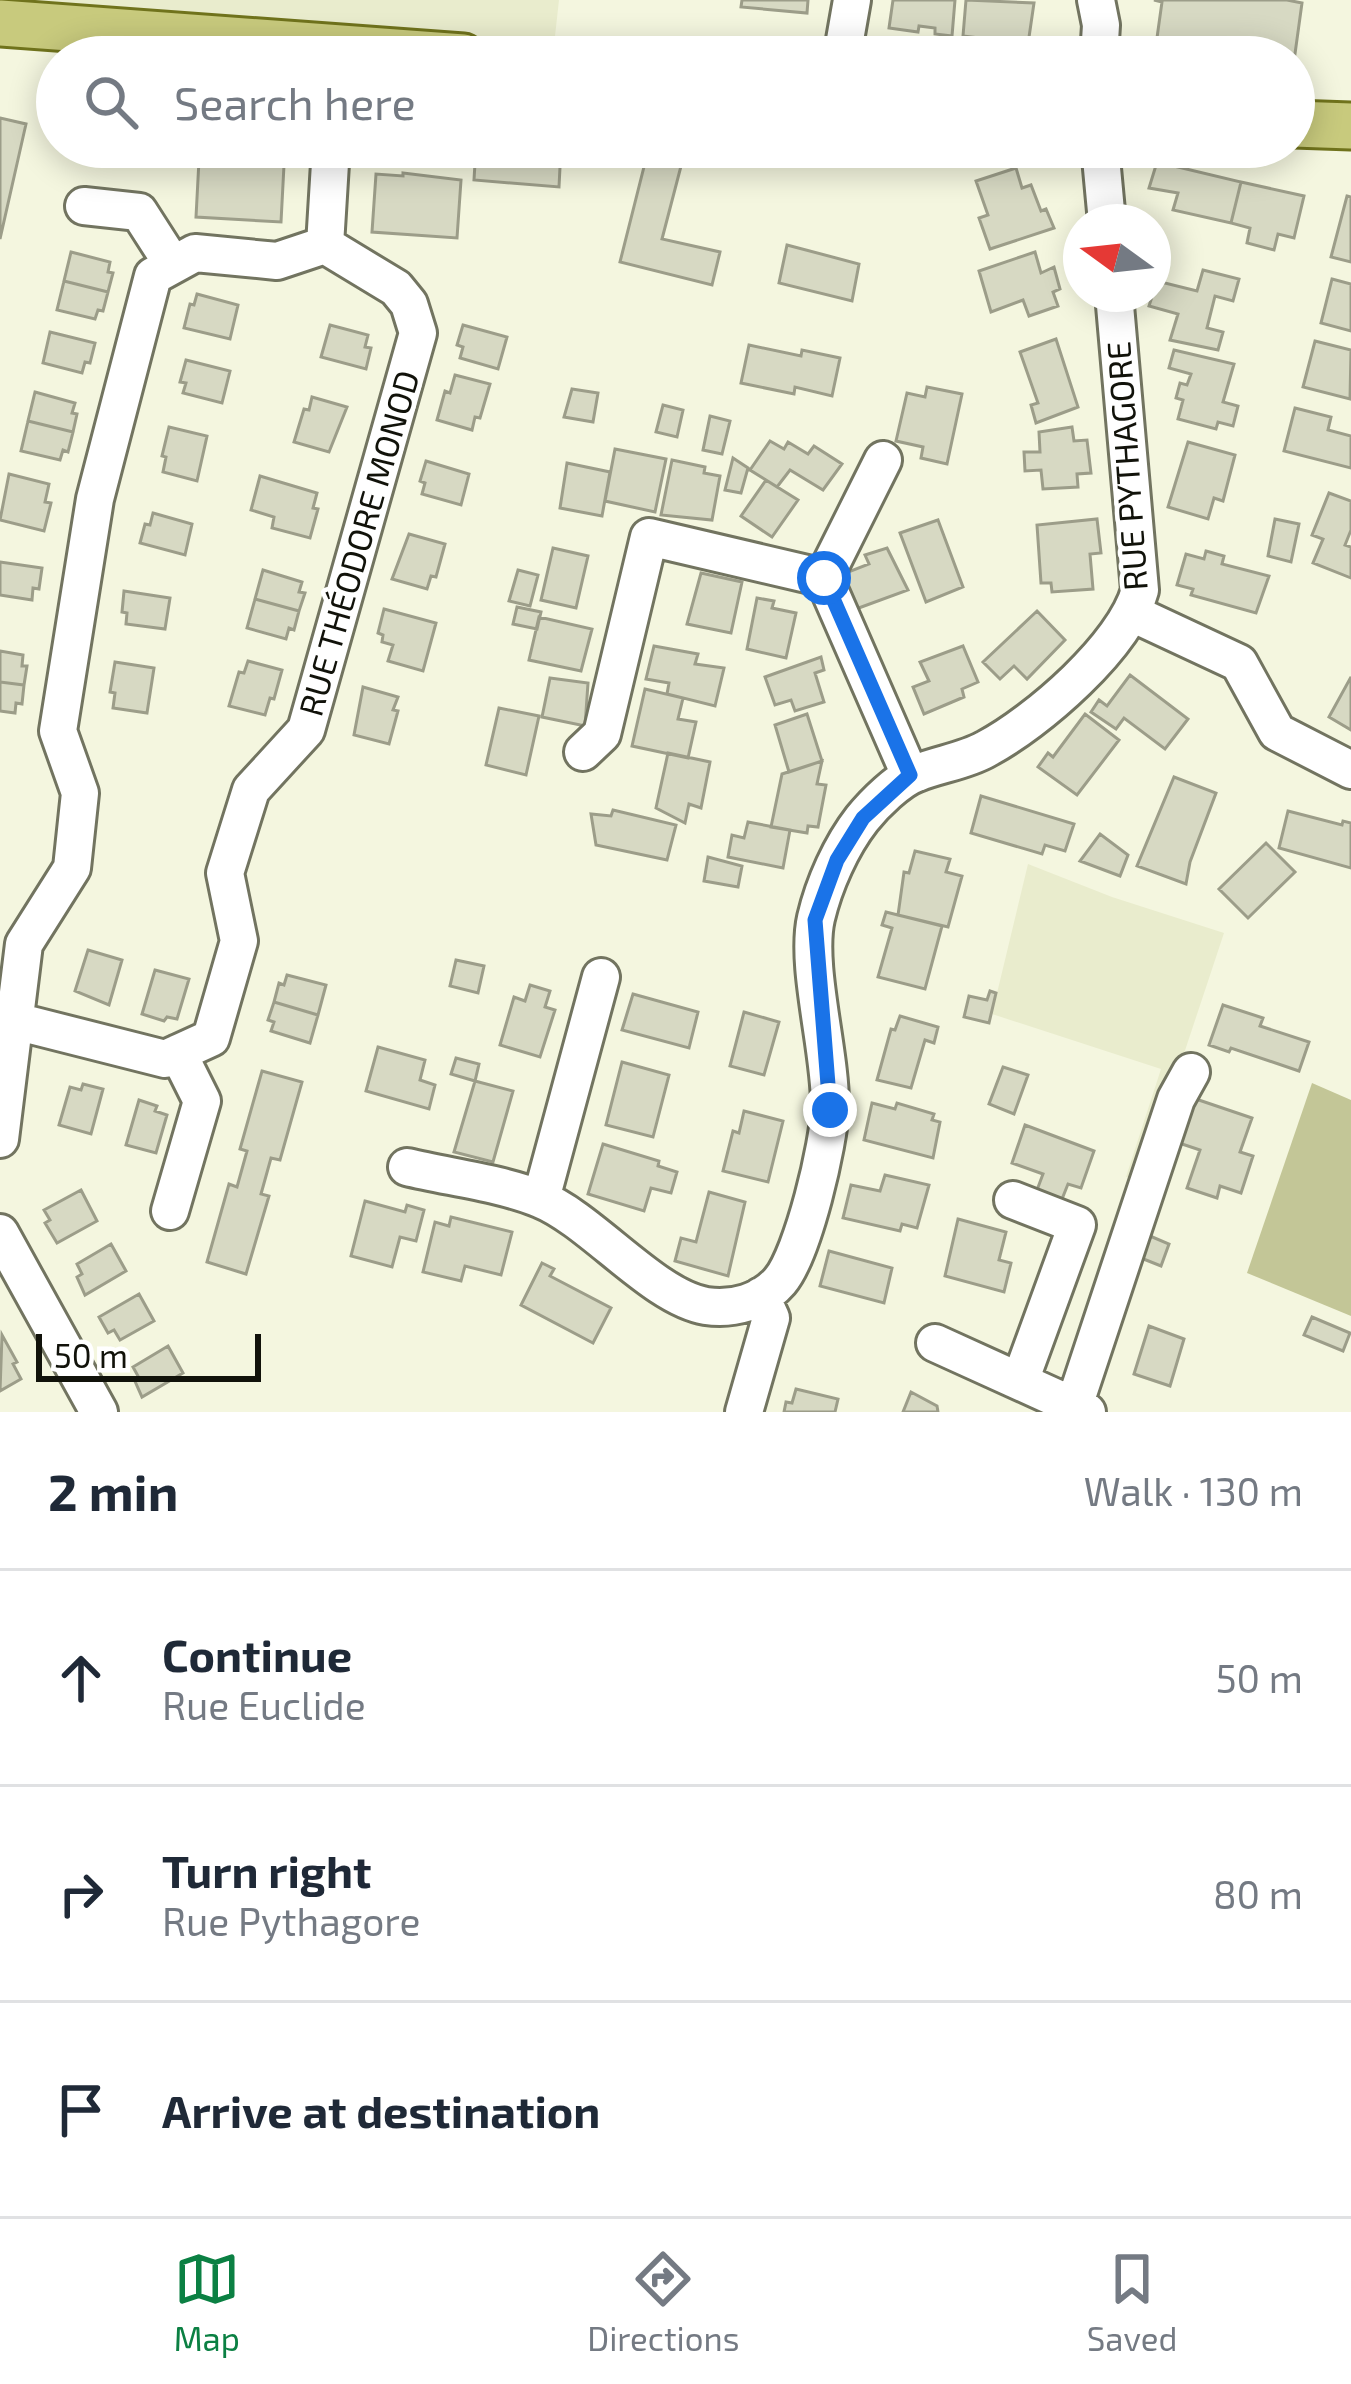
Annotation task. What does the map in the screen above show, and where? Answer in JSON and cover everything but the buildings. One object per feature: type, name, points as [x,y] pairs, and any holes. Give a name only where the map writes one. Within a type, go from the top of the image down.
[{"type":"main road","points":[[0,23],[151,36]]},
{"type":"main road","points":[[1315,125],[1351,126]]},
{"type":"street","points":[[846,36],[852,0]]},
{"type":"street","points":[[1096,0],[1100,36]]},
{"type":"street","points":[[0,1139],[25,944],[72,868],[80,793],[58,731],[95,500],[153,275],[195,253],[277,261],[325,245],[330,168]]},
{"type":"street","points":[[1102,168],[1105,204]]},
{"type":"street","points":[[84,206],[139,212],[173,265]]},
{"type":"street","name":"RUE THÉODORE MONOD","points":[[178,1053],[212,1038],[239,941],[224,872],[251,790],[306,730],[418,333],[409,304],[396,287],[325,245]]},
{"type":"street","name":"RUE PYTHAGORE","points":[[761,1296],[781,1280],[794,1255],[824,1154],[830,1110],[815,920],[837,860],[863,818],[910,775],[981,752],[1010,735],[1118,638],[1134,614],[1140,590],[1116,312]]},
{"type":"street","points":[[824,578],[883,460]]},
{"type":"street","points":[[583,752],[602,734],[649,537],[824,578]]},
{"type":"street","points":[[824,578],[910,775]]},
{"type":"street","points":[[1134,614],[1239,663],[1277,732],[1351,770]]},
{"type":"street","points":[[542,1199],[602,977]]},
{"type":"street","points":[[15,1021],[164,1059],[178,1053],[202,1102],[170,1210]]},
{"type":"street","points":[[935,1343],[1080,1409],[1176,1099],[1191,1072]]},
{"type":"street","points":[[407,1167],[542,1199],[682,1300],[736,1307],[761,1296],[771,1318],[744,1412]]},
{"type":"street","points":[[1012,1200],[1077,1225],[1020,1382]]},
{"type":"street","points":[[0,1233],[99,1412]]},
{"type":"shaded area","points":[[0,0],[559,0],[555,36],[443,36]]},
{"type":"shaded area","points":[[1028,864],[1224,933],[1142,1180],[1126,1177],[1161,1069],[992,1014]]},
{"type":"shaded area","points":[[1312,1083],[1351,1100],[1351,1316],[1247,1273]]},
{"type":"route","points":[[824,578],[910,775],[863,818],[837,860],[815,920],[830,1110]]}]
